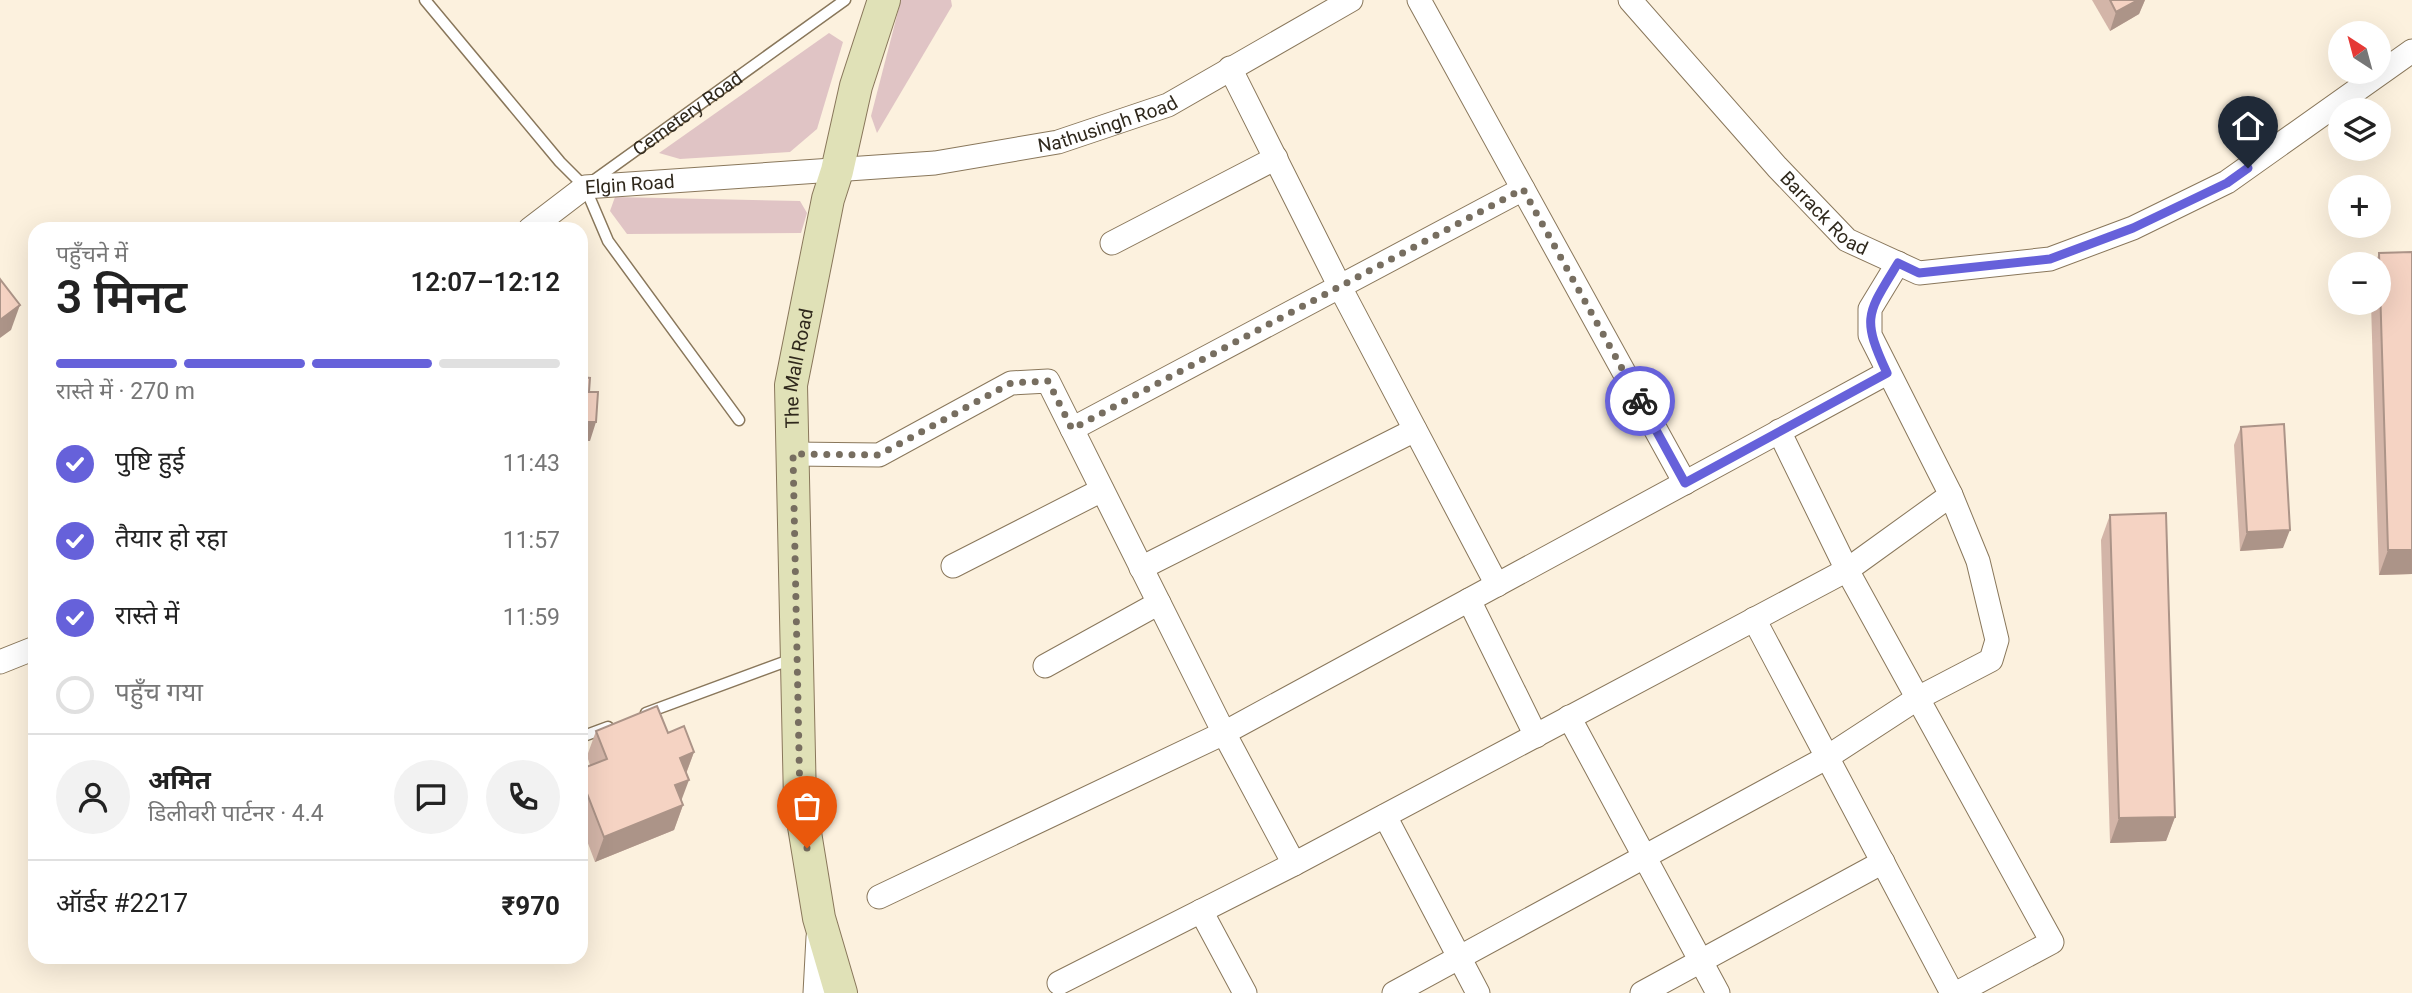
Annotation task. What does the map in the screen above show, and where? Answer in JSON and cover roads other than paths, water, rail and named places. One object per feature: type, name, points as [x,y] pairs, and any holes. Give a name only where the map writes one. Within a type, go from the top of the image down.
[{"type":"street","name":"The Mall Road","points":[[841,993],[819,918],[800,802],[791,385],[828,198],[837,171],[856,86],[884,0]]},
{"type":"street","name":"Nathusingh Road","points":[[837,171],[935,163],[1058,142],[1168,105],[1351,0]]},
{"type":"street","points":[[1419,0],[1685,483]]},
{"type":"street","name":"Barrack Road","points":[[1630,0],[1777,167],[1847,240],[1919,273],[2050,259],[2133,228],[2227,183],[2412,51]]},
{"type":"street","points":[[1230,68],[1341,289],[1497,585]]},
{"type":"street","points":[[1112,243],[1276,158]]},
{"type":"street","name":"Elgin Road","points":[[585,187],[837,171]]},
{"type":"street","name":"Cemetery Road","points":[[539,222],[585,187]]},
{"type":"street","points":[[1072,429],[1341,289],[1523,189]]},
{"type":"street","points":[[1394,993],[1826,758],[1918,698],[1991,660],[1997,640],[1978,561],[1951,495],[1870,335],[1870,309],[1898,263]]},
{"type":"street","points":[[879,897],[1224,733],[1887,373]]},
{"type":"street","points":[[793,454],[879,455],[1011,383],[1048,381],[1224,733],[1294,864]]},
{"type":"street","points":[[1141,568],[1415,430]]},
{"type":"street","points":[[1754,619],[1826,758],[1955,993],[2052,942],[1847,570],[1779,431]]},
{"type":"street","points":[[954,566],[1102,490]]},
{"type":"street","points":[[1059,983],[1294,864],[1847,570],[1951,495]]},
{"type":"street","points":[[1469,600],[1536,736]]},
{"type":"street","points":[[1045,666],[1159,603]]},
{"type":"street","points":[[0,662],[28,651]]},
{"type":"street","points":[[1569,717],[1718,993]]},
{"type":"street","points":[[1385,816],[1478,993]]},
{"type":"street","points":[[1642,993],[1883,862]]},
{"type":"street","points":[[1200,911],[1245,993]]},
{"type":"street","points":[[815,993],[819,918]]},
{"type":"lane","name":"Elgin Road","points":[[425,0],[551,152],[585,187]]},
{"type":"lane","name":"Cemetery Road","points":[[585,187],[845,0]]},
{"type":"lane","points":[[585,187],[608,241],[738,420]]},
{"type":"lane","points":[[632,719],[797,657]]},
{"type":"lane","points":[[588,734],[619,723]]}]
